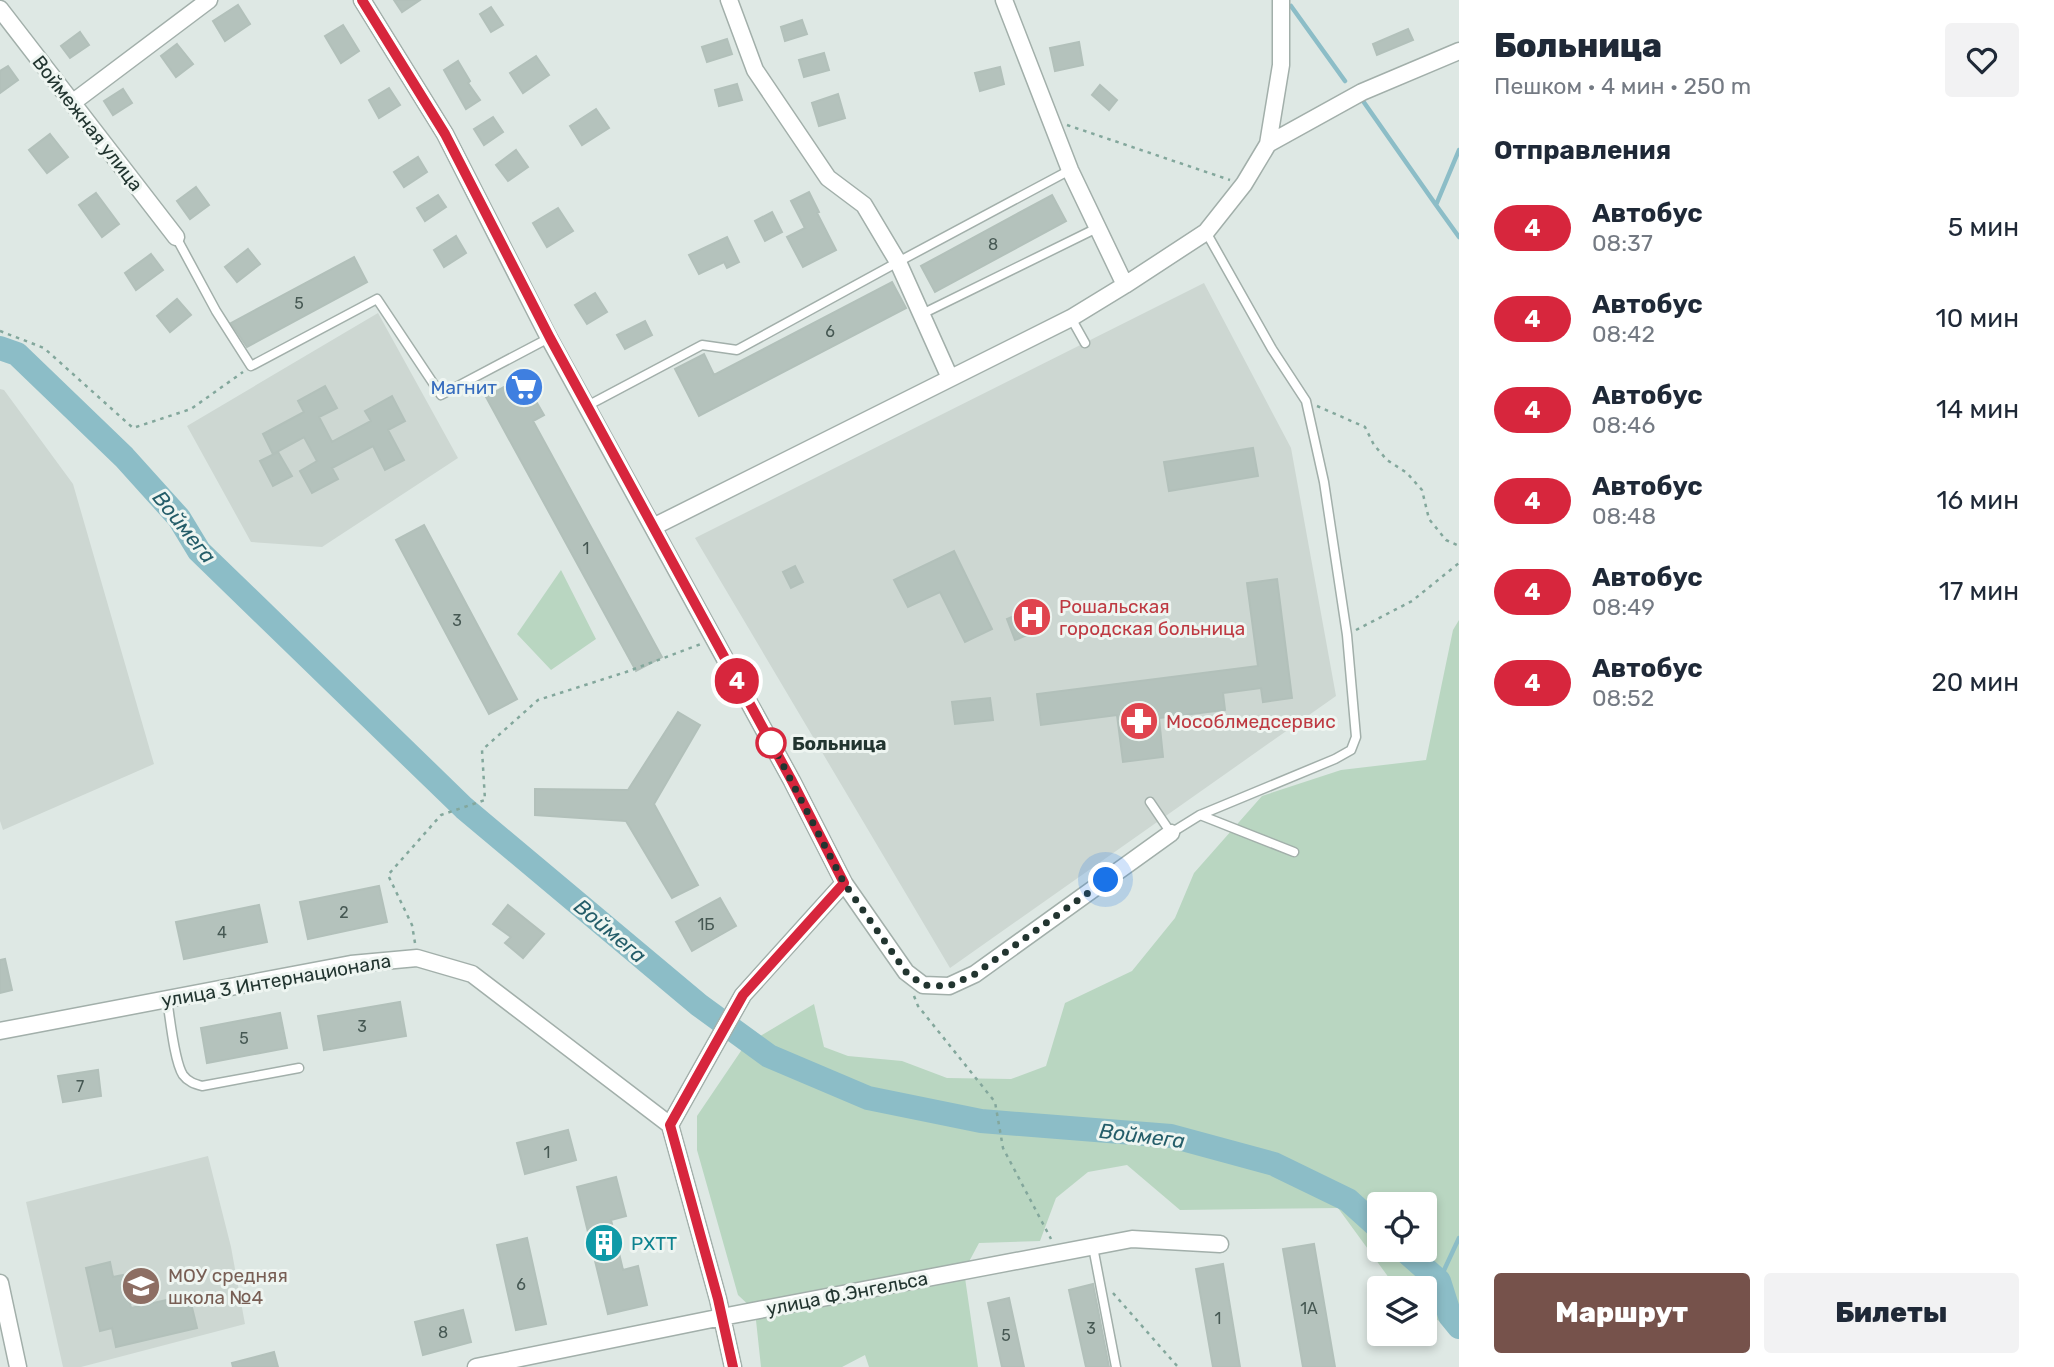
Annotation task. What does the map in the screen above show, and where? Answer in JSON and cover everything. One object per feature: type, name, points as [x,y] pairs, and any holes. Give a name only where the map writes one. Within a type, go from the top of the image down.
[{"type":"street","points":[[72,103],[209,0]]},
{"type":"street","points":[[362,0],[445,134],[550,338],[792,781],[844,883],[906,972],[923,985],[949,986],[975,974],[1171,833]]},
{"type":"street","points":[[729,0],[755,70],[828,178],[864,205],[898,261],[950,379]]},
{"type":"street","points":[[1004,0],[1070,170],[1125,285]]},
{"type":"street","points":[[653,527],[1071,318],[1206,232],[1244,184],[1268,144],[1281,65],[1281,0]]},
{"type":"street","name":"Воймежная улица","points":[[0,9],[176,237]]},
{"type":"street","points":[[1268,144],[1362,92],[1459,51]]},
{"type":"street","points":[[733,1367],[670,1125],[743,995],[844,883]]},
{"type":"street","name":"улица 3 Интернационала","points":[[0,1031],[351,964],[417,958],[472,974],[670,1125]]},
{"type":"street","name":"улица Ф.Энгельса","points":[[477,1367],[1132,1239],[1220,1244]]},
{"type":"street","points":[[0,1283],[18,1367]]},
{"type":"lane","points":[[587,405],[702,345],[737,350],[1070,170]]},
{"type":"lane","points":[[922,314],[1097,228]]},
{"type":"lane","points":[[1150,802],[1171,833],[1200,815],[1335,759],[1351,750],[1356,737],[1346,635],[1324,482],[1306,401],[1272,349],[1206,232]]},
{"type":"lane","points":[[176,237],[216,311],[251,366],[377,299],[441,395],[550,338]]},
{"type":"lane","points":[[1071,318],[1085,343]]},
{"type":"lane","points":[[1200,815],[1294,852]]},
{"type":"lane","points":[[167,999],[178,1060],[183,1075],[192,1083],[202,1086],[299,1069]]},
{"type":"lane","points":[[1093,1247],[1116,1367]]},
{"type":"path","points":[[1052,120],[1244,184]]},
{"type":"path","points":[[0,331],[44,348],[133,428],[191,409],[251,366]]},
{"type":"path","points":[[1306,401],[1365,427],[1374,445],[1387,460],[1407,472],[1422,490],[1429,519],[1446,540],[1459,546]]},
{"type":"path","points":[[1346,635],[1412,601],[1459,563]]},
{"type":"path","points":[[417,958],[412,925],[388,874],[441,815],[485,800],[482,750],[538,700],[626,672],[714,639]]},
{"type":"path","points":[[914,995],[918,1006],[995,1102],[1003,1149],[1059,1254]]},
{"type":"path","points":[[1098,1276],[1178,1367]]},
{"type":"shaded area","name":"Рошальская городская больница","points":[[1204,283],[1291,448],[1336,696],[950,968],[695,538]]},
{"type":"shaded area","points":[[378,313],[458,458],[322,547],[251,542],[187,426]]},
{"type":"shaded area","points":[[0,389],[4,390],[73,484],[154,764],[3,830],[0,821]]},
{"type":"shaded area","name":"МОУ средняя школа №4","points":[[208,1156],[231,1247],[245,1324],[81,1367],[63,1367],[26,1202]]},
{"type":"green space","points":[[561,570],[596,639],[551,670],[517,634]]},
{"type":"green space","points":[[1459,620],[1459,1334],[1437,1320],[1437,1276],[1388,1276],[1377,1262],[1437,1262],[1437,1192],[1367,1192],[1367,1248],[1338,1208],[1180,1210],[1127,1165],[1088,1172],[1056,1198],[1040,1241],[979,1243],[964,1271],[978,1367],[869,1367],[865,1355],[842,1367],[761,1367],[755,1311],[738,1295],[697,1150],[697,1116],[745,1045],[814,1004],[824,1047],[848,1056],[902,1061],[947,1078],[1011,1079],[1046,1066],[1065,1003],[1132,971],[1175,918],[1194,873],[1262,796],[1341,770],[1426,760],[1453,630]]},
{"type":"building","points":[[394,0],[420,0],[402,12]]},
{"type":"building","points":[[238,5],[250,24],[225,41],[213,21]]},
{"type":"building","points":[[491,7],[503,25],[491,32],[480,14]]},
{"type":"building","points":[[802,20],[807,34],[785,41],[781,27]]},
{"type":"building","points":[[343,25],[359,51],[341,63],[325,36]]},
{"type":"building","points":[[1408,29],[1413,40],[1377,55],[1373,44]]},
{"type":"building","points":[[80,32],[89,45],[70,58],[61,46]]},
{"type":"building","points":[[727,39],[732,54],[707,62],[702,47]]},
{"type":"building","points":[[1079,42],[1083,65],[1055,71],[1050,48]]},
{"type":"building","points":[[177,44],[193,64],[176,77],[161,56]]},
{"type":"building","points":[[824,53],[829,70],[804,77],[799,60]]},
{"type":"building","points":[[536,56],[549,75],[523,93],[510,73]]},
{"type":"building","points":[[458,61],[480,100],[466,109],[444,70]]},
{"type":"building","points":[[8,66],[18,80],[0,93],[0,71]]},
{"type":"building","points":[[1000,67],[1004,84],[980,91],[975,73]]},
{"type":"building","points":[[737,84],[742,100],[719,106],[715,90]]},
{"type":"building","points":[[1100,85],[1117,100],[1109,110],[1092,95]]},
{"type":"building","points":[[389,88],[400,105],[379,118],[369,100]]},
{"type":"building","points":[[123,89],[132,103],[113,115],[104,101]]},
{"type":"building","points":[[838,94],[845,118],[819,126],[812,103]]},
{"type":"building","points":[[596,109],[609,128],[582,145],[570,126]]},
{"type":"building","points":[[493,117],[503,132],[484,145],[474,129]]},
{"type":"building","points":[[50,134],[68,157],[47,173],[29,150]]},
{"type":"building","points":[[516,150],[528,167],[508,181],[496,165]]},
{"type":"building","points":[[418,157],[427,172],[404,187],[394,172]]},
{"type":"building","points":[[196,187],[209,205],[190,219],[177,201]]},
{"type":"building","points":[[809,192],[836,250],[803,267],[787,237],[805,228],[791,201]]},
{"type":"building","points":[[96,193],[119,224],[102,237],[79,205]]},
{"type":"building","points":[[438,195],[446,207],[425,221],[417,208]]},
{"type":"building","points":[[1052,195],[1066,221],[935,292],[921,266]]},
{"type":"building","points":[[558,208],[573,231],[547,247],[533,223]]},
{"type":"building","points":[[772,212],[782,232],[765,241],[755,221]]},
{"type":"building","points":[[456,236],[466,253],[444,267],[434,250]]},
{"type":"building","points":[[727,237],[739,262],[727,268],[724,262],[699,274],[689,255]]},
{"type":"building","points":[[248,249],[260,264],[237,282],[225,267]]},
{"type":"building","points":[[151,254],[163,270],[136,290],[125,273]]},
{"type":"building","points":[[354,257],[367,282],[247,347],[231,323]]},
{"type":"building","points":[[892,282],[906,308],[699,416],[675,369],[704,354],[714,375]]},
{"type":"building","points":[[595,293],[607,312],[587,324],[575,305]]},
{"type":"building","points":[[177,299],[191,315],[170,332],[157,316]]},
{"type":"building","points":[[645,321],[652,335],[625,349],[617,335]]},
{"type":"building","points":[[522,377],[544,415],[533,421],[662,657],[636,671],[486,397]]},
{"type":"building","points":[[325,386],[337,408],[319,417],[332,442],[371,421],[365,411],[392,396],[405,421],[388,430],[404,460],[385,470],[373,446],[332,468],[338,479],[312,493],[300,471],[317,461],[304,437],[273,454],[263,434],[304,412],[298,401]]},
{"type":"building","points":[[1253,448],[1258,476],[1169,491],[1164,462]]},
{"type":"building","points":[[278,452],[292,476],[273,486],[260,461]]},
{"type":"building","points":[[424,525],[517,699],[489,714],[396,540]]},
{"type":"building","points":[[954,551],[992,629],[965,642],[940,592],[908,607],[894,580]]},
{"type":"building","points":[[795,566],[803,582],[791,588],[783,572]]},
{"type":"building","points":[[1277,579],[1292,698],[1263,702],[1261,688],[1223,693],[1225,710],[1159,718],[1163,757],[1123,762],[1117,715],[1041,725],[1037,694],[1258,666],[1247,583]]},
{"type":"building","points":[[1019,614],[1027,635],[1015,640],[1007,619]]},
{"type":"building","points":[[990,698],[993,720],[955,724],[952,702]]},
{"type":"building","points":[[678,712],[700,725],[654,804],[698,885],[672,898],[626,821],[535,815],[535,789],[628,790]]},
{"type":"building","points":[[379,886],[387,922],[308,939],[300,902]]},
{"type":"building","points":[[720,898],[736,926],[692,951],[676,922]]},
{"type":"building","points":[[259,905],[267,942],[184,959],[176,922]]},
{"type":"building","points":[[508,905],[544,934],[523,958],[505,943],[511,937],[493,924]]},
{"type":"building","points":[[5,959],[12,990],[0,993],[0,960]]},
{"type":"building","points":[[400,1002],[406,1036],[324,1050],[318,1016]]},
{"type":"building","points":[[280,1013],[287,1048],[207,1063],[201,1028]]},
{"type":"building","points":[[98,1070],[101,1096],[63,1102],[58,1076]]},
{"type":"building","points":[[568,1130],[576,1160],[525,1174],[517,1143]]},
{"type":"building","name":"РХТТ","points":[[616,1177],[626,1216],[611,1220],[623,1270],[638,1266],[647,1305],[608,1314],[577,1187]]},
{"type":"building","points":[[527,1238],[546,1324],[516,1330],[497,1245]]},
{"type":"building","points":[[1314,1244],[1335,1367],[1303,1367],[1283,1249]]},
{"type":"building","points":[[110,1262],[113,1277],[123,1275],[131,1308],[189,1295],[197,1328],[116,1347],[112,1328],[100,1331],[86,1268]]},
{"type":"building","points":[[1223,1264],[1240,1367],[1213,1367],[1196,1269]]},
{"type":"building","points":[[1093,1284],[1109,1367],[1086,1367],[1069,1290]]},
{"type":"building","points":[[1009,1298],[1024,1367],[1002,1367],[988,1303]]},
{"type":"building","points":[[463,1310],[471,1342],[423,1355],[415,1322]]},
{"type":"building","points":[[274,1352],[278,1367],[233,1367],[232,1363]]},
{"type":"waterway","points":[[1291,6],[1345,81]]},
{"type":"waterway","points":[[1363,101],[1436,205]]},
{"type":"waterway","points":[[1459,150],[1436,205],[1459,237]]},
{"type":"waterway","name":"Воймега","points":[[0,348],[17,354],[124,457],[179,518],[199,551],[464,808],[699,1005],[769,1056],[868,1098],[981,1121],[1171,1136],[1274,1164],[1348,1200],[1367,1217]]},
{"type":"waterway","points":[[1439,1281],[1459,1238]]},
{"type":"waterway","name":"Воймега","points":[[1418,1262],[1439,1281],[1450,1316],[1459,1327]]},
{"type":"bus line","name":"4","points":[[362,0],[445,134],[550,338],[792,781],[844,883],[743,995],[670,1125],[718,1299],[733,1367]]},
{"type":"place","name":"Магнит","points":[[524,387]]},
{"type":"place","name":"Рошальская городская больница","points":[[1032,617]]},
{"type":"place","name":"Мособлмедсервис","points":[[1139,721]]},
{"type":"place","name":"Больница","points":[[771,743]]},
{"type":"place","name":"РХТТ","points":[[604,1243]]},
{"type":"place","name":"МОУ средняя школа №4","points":[[141,1286]]},
{"type":"route","points":[[771,743],[769,738],[859,908],[906,972],[923,985],[949,986],[975,974],[1106,880]]}]
